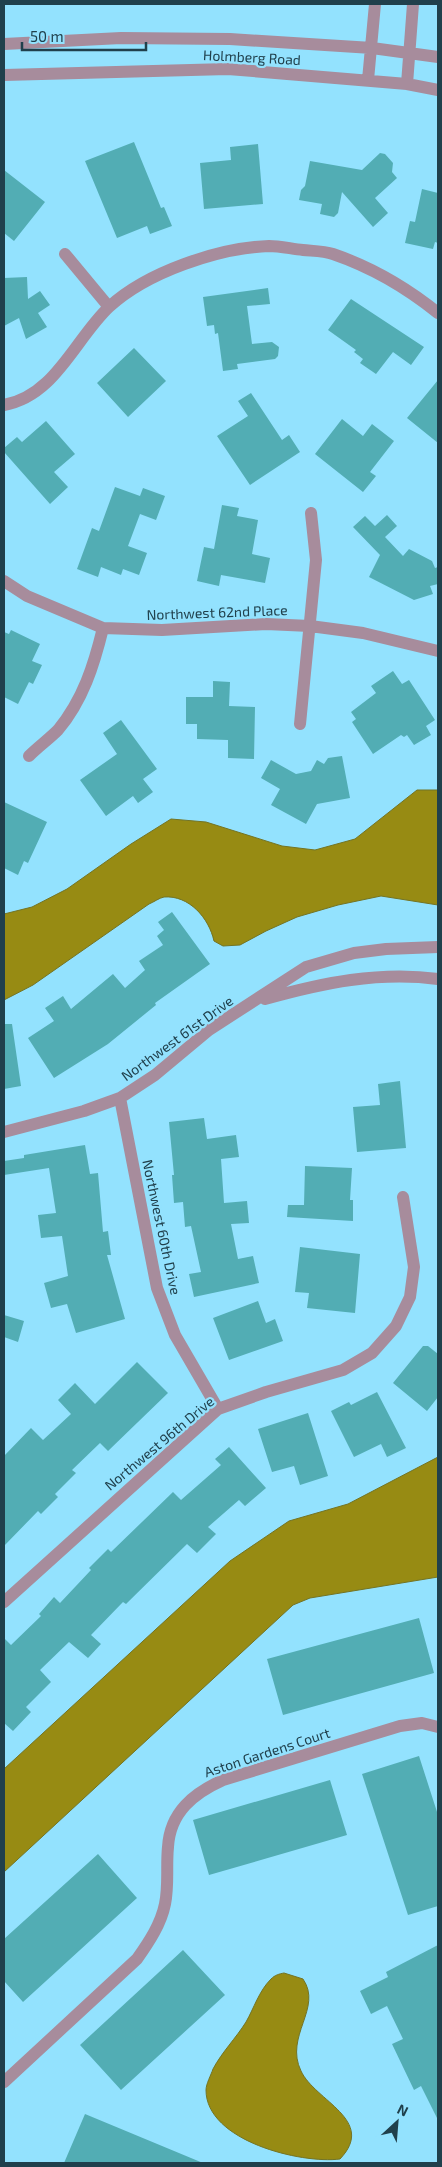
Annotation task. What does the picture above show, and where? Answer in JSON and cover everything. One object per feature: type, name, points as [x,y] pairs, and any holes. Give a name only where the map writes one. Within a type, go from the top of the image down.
[{"type":"street","points":[[368,80],[376,4]]},
{"type":"street","points":[[407,84],[413,4]]},
{"type":"street","name":"Holmberg Road","points":[[4,44],[121,38],[230,39],[372,48],[438,57]]},
{"type":"street","name":"Holmberg Road","points":[[4,76],[228,69],[368,80],[407,84],[438,90]]},
{"type":"street","points":[[4,405],[11,404],[41,389],[108,307],[137,286],[176,267],[217,255],[270,246],[332,253],[376,272],[418,297],[438,313]]},
{"type":"street","points":[[65,254],[108,307]]},
{"type":"street","points":[[300,724],[316,560],[311,513]]},
{"type":"street","name":"Northwest 62nd Place","points":[[4,581],[27,596],[103,628],[162,630],[266,624],[310,626],[363,633],[438,651]]},
{"type":"street","points":[[29,756],[57,730],[77,703],[92,672],[103,628]]},
{"type":"street","name":"Northwest 61st Drive","points":[[4,1132],[120,1098],[155,1074],[209,1030],[306,967],[354,954],[386,948],[438,947]]},
{"type":"street","name":"Northwest 61st Drive","points":[[253,1002],[317,984],[380,976],[415,976],[438,980]]},
{"type":"street","name":"Northwest 60th Drive","points":[[120,1098],[157,1288],[175,1335],[218,1409]]},
{"type":"street","name":"Northwest 96th Drive","points":[[4,1602],[218,1409],[266,1392],[343,1370],[372,1353],[396,1326],[410,1297],[414,1267],[403,1197]]},
{"type":"street","name":"Aston Gardens Court","points":[[4,2082],[137,1958],[154,1934],[164,1906],[168,1877],[168,1845],[173,1825],[185,1804],[202,1789],[223,1780],[400,1726],[422,1723],[438,1727]]},
{"type":"shaded area","points":[[417,790],[438,790],[438,905],[381,896],[338,905],[297,917],[240,945],[223,946],[214,941],[203,916],[189,904],[173,897],[164,897],[149,904],[33,985],[4,1000],[4,914],[32,907],[67,889],[131,844],[171,819],[206,822],[282,846],[315,850],[355,839]]},
{"type":"shaded area","points":[[438,1457],[438,1577],[310,1598],[293,1605],[4,1872],[4,1769],[230,1561],[289,1521],[348,1504]]},
{"type":"shaded area","points":[[284,1973],[303,1979],[308,1990],[307,2012],[297,2046],[297,2058],[301,2071],[308,2082],[348,2122],[351,2133],[350,2145],[340,2159],[303,2158],[258,2146],[238,2136],[221,2123],[210,2108],[206,2090],[213,2069],[246,2022],[267,1984],[274,1977]]},
{"type":"building","points":[[134,142],[161,208],[164,207],[172,226],[150,234],[147,226],[117,238],[85,161]]},
{"type":"building","points":[[258,144],[263,204],[204,209],[200,163],[231,160],[230,147]]},
{"type":"building","points":[[380,153],[385,154],[393,163],[392,172],[397,178],[375,198],[388,213],[373,227],[342,192],[338,213],[334,217],[320,214],[322,204],[299,200],[301,190],[305,186],[310,161],[362,170]]},
{"type":"building","points":[[4,170],[45,202],[14,241],[4,233]]},
{"type":"building","points":[[422,189],[438,193],[438,243],[435,242],[433,249],[405,243],[410,221],[415,222]]},
{"type":"building","points":[[27,277],[28,299],[40,291],[50,305],[38,313],[47,327],[26,339],[19,318],[4,326],[4,278]]},
{"type":"building","points":[[268,288],[270,304],[247,306],[252,344],[272,342],[279,347],[278,356],[275,359],[237,364],[238,369],[223,371],[218,333],[215,334],[214,325],[207,326],[203,297]]},
{"type":"building","points":[[351,299],[424,347],[411,365],[393,352],[376,374],[360,363],[363,359],[354,352],[356,350],[328,330]]},
{"type":"building","points":[[134,348],[166,381],[128,417],[97,383]]},
{"type":"building","points":[[438,380],[438,443],[407,418]]},
{"type":"building","points":[[251,393],[282,440],[289,435],[300,452],[250,485],[217,436],[248,416],[238,401]]},
{"type":"building","points":[[342,419],[363,436],[372,424],[394,441],[370,472],[376,476],[363,492],[315,454]]},
{"type":"building","points":[[46,421],[75,454],[54,472],[68,487],[50,504],[4,452],[4,448],[17,437],[22,442]]},
{"type":"building","points":[[115,487],[140,496],[143,488],[165,496],[156,520],[140,514],[128,546],[147,553],[139,575],[123,569],[121,575],[101,567],[98,577],[77,569],[92,528],[99,531]]},
{"type":"building","points":[[222,505],[239,508],[237,516],[258,520],[252,554],[270,558],[265,583],[221,575],[219,586],[197,581],[204,547],[214,549]]},
{"type":"building","points":[[387,515],[397,526],[385,537],[403,556],[409,549],[432,561],[435,568],[438,567],[438,584],[430,586],[433,594],[414,600],[369,577],[380,555],[353,527],[365,516],[375,526]]},
{"type":"building","points":[[11,630],[40,644],[32,661],[42,665],[33,684],[29,682],[18,704],[4,697],[4,632],[9,634]]},
{"type":"building","points":[[393,671],[402,684],[409,680],[435,720],[426,726],[431,735],[414,745],[407,735],[404,737],[401,735],[373,754],[352,722],[356,719],[351,712],[376,693],[371,686]]},
{"type":"building","points":[[213,681],[230,682],[229,706],[255,707],[254,759],[228,758],[228,740],[197,739],[197,724],[186,724],[186,697],[213,697]]},
{"type":"building","points":[[121,720],[157,769],[143,779],[153,792],[138,803],[133,796],[106,816],[80,780],[117,754],[103,733]]},
{"type":"building","points":[[342,756],[350,798],[317,804],[306,824],[271,805],[280,789],[261,778],[271,760],[296,774],[311,771],[317,760],[324,764],[328,758]]},
{"type":"building","points":[[4,802],[47,822],[28,863],[24,861],[18,875],[4,868]]},
{"type":"building","points":[[172,912],[210,964],[155,1003],[156,1005],[108,1044],[54,1078],[28,1038],[54,1021],[45,1008],[63,996],[71,1009],[113,974],[125,988],[145,970],[139,961],[163,945],[157,936],[164,930],[158,922]]},
{"type":"building","points":[[4,1024],[12,1024],[21,1086],[4,1089]]},
{"type":"building","points":[[400,1081],[406,1148],[357,1152],[353,1107],[380,1105],[378,1084]]},
{"type":"building","points":[[204,1118],[207,1139],[236,1135],[239,1157],[221,1159],[224,1203],[247,1201],[249,1223],[231,1224],[238,1259],[253,1256],[259,1283],[194,1297],[189,1274],[201,1272],[191,1226],[185,1227],[183,1202],[174,1203],[172,1175],[174,1175],[169,1122]]},
{"type":"building","points":[[85,1145],[90,1174],[98,1173],[103,1232],[108,1231],[111,1255],[107,1255],[125,1319],[76,1333],[67,1304],[51,1308],[44,1283],[68,1276],[62,1236],[41,1238],[38,1215],[56,1213],[49,1168],[4,1175],[4,1161],[24,1158],[24,1155]]},
{"type":"building","points":[[305,1166],[352,1168],[350,1200],[353,1200],[353,1221],[287,1217],[288,1205],[304,1205]]},
{"type":"building","points":[[300,1247],[360,1254],[355,1313],[307,1308],[309,1293],[295,1292]]},
{"type":"building","points":[[258,1301],[266,1323],[275,1319],[283,1341],[229,1360],[213,1318]]},
{"type":"building","points":[[4,1315],[24,1321],[18,1342],[4,1337]]},
{"type":"building","points":[[423,1346],[428,1346],[438,1354],[438,1397],[427,1411],[393,1383]]},
{"type":"building","points":[[137,1362],[168,1393],[108,1451],[100,1443],[72,1470],[76,1473],[55,1494],[58,1497],[41,1514],[38,1511],[4,1546],[4,1456],[31,1428],[43,1440],[71,1414],[58,1400],[75,1383],[95,1404]]},
{"type":"building","points":[[377,1392],[406,1448],[387,1457],[381,1444],[354,1457],[331,1411],[349,1402],[351,1405]]},
{"type":"building","points":[[308,1413],[328,1476],[300,1485],[294,1466],[272,1472],[258,1429]]},
{"type":"building","points":[[229,1447],[266,1488],[245,1506],[239,1500],[208,1527],[216,1534],[197,1553],[187,1544],[126,1604],[123,1602],[91,1635],[101,1644],[88,1658],[69,1642],[40,1670],[51,1682],[26,1707],[31,1712],[13,1731],[4,1723],[4,1638],[11,1645],[41,1616],[39,1614],[54,1597],[60,1603],[91,1570],[89,1568],[108,1549],[111,1552],[173,1492],[181,1500],[221,1465],[215,1459]]},
{"type":"building","points":[[419,1618],[434,1673],[283,1715],[267,1659]]},
{"type":"building","points":[[419,1756],[438,1815],[438,1906],[408,1915],[362,1774]]},
{"type":"building","points":[[330,1780],[347,1835],[209,1875],[193,1820]]},
{"type":"building","points":[[98,1854],[137,1898],[23,2002],[4,1981],[4,1939]]},
{"type":"building","points":[[438,1945],[438,2120],[421,2086],[414,2090],[392,2044],[403,2039],[387,2006],[371,2014],[360,1991],[388,1977],[386,1972]]},
{"type":"building","points":[[183,1950],[225,1995],[121,2090],[80,2045]]},
{"type":"building","points":[[85,2114],[203,2163],[64,2163]]}]
